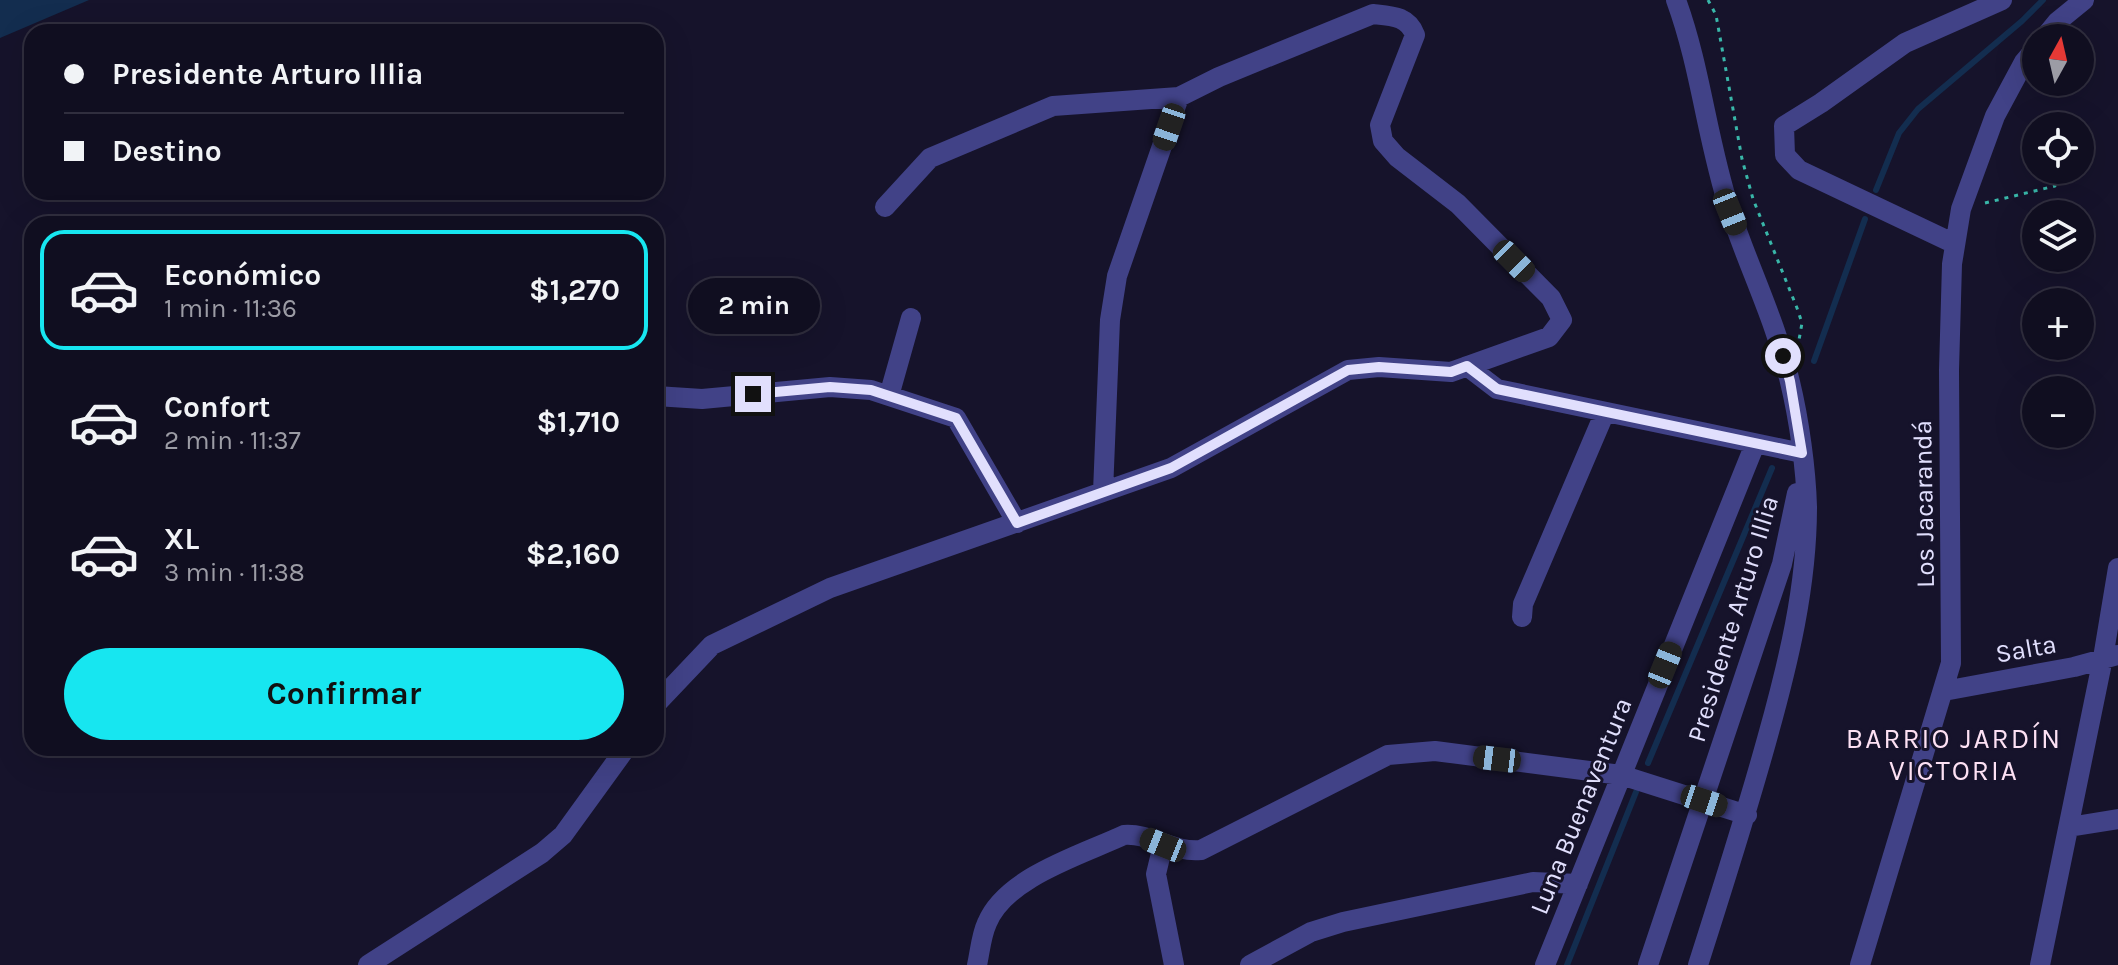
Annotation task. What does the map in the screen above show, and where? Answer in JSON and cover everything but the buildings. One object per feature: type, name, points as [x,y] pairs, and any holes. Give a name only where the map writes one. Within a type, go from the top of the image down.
[{"type":"street","name":"Presidente Arturo Illia","points":[[1676,0],[1690,39],[1717,167],[1730,212],[1762,293],[1790,381],[1807,506],[1802,580],[1788,665],[1747,815],[1698,965]]},
{"type":"street","points":[[1955,244],[1799,170],[1785,155],[1784,126],[1905,43],[2002,0]]},
{"type":"street","points":[[2055,24],[2084,0]]},
{"type":"street","points":[[664,688],[712,645],[830,588],[1171,468],[1348,370],[1379,367],[1451,372],[1549,337],[1562,320],[1551,298],[1458,204],[1397,157],[1383,141],[1380,125],[1415,35],[1411,24],[1399,17],[1373,14],[1219,77],[1179,97],[1053,106],[930,158],[885,207]]},
{"type":"street","name":"Los Jacarandá","points":[[1860,965],[1944,691],[1952,652],[1948,381],[1955,244],[1961,209],[1995,116],[2022,66]]},
{"type":"street","points":[[1103,492],[1110,320],[1117,276],[1179,97]]},
{"type":"street","points":[[889,396],[911,318]]},
{"type":"street","points":[[1467,366],[1497,389],[1755,444],[1802,461]]},
{"type":"street","points":[[664,397],[702,399],[830,387],[871,390],[956,418],[1017,523]]},
{"type":"street","points":[[1522,617],[1523,604],[1605,412]]},
{"type":"street","name":"Luna Buenaventura","points":[[1545,965],[1755,444]]},
{"type":"street","name":"Presidente Arturo Illia","points":[[1648,965],[1782,564],[1802,461]]},
{"type":"street","points":[[2040,965],[2110,656],[2118,568]]},
{"type":"street","name":"Salta","points":[[1944,691],[2074,667],[2110,656]]},
{"type":"street","points":[[977,965],[986,924],[997,904],[1019,883],[1124,835],[1137,834],[1187,852],[1201,850],[1388,755],[1435,751],[1621,775],[1747,815]]},
{"type":"street","points":[[368,965],[553,844],[563,835],[620,756]]},
{"type":"street","points":[[2069,827],[2118,819]]},
{"type":"street","points":[[1163,845],[1156,874],[1174,965]]},
{"type":"street","points":[[1250,965],[1311,932],[1343,922],[1533,882],[1578,884]]},
{"type":"path","points":[[1708,0],[1716,15],[1742,159],[1753,199],[1802,323],[1798,344]]},
{"type":"path","points":[[1961,209],[2056,184]]},
{"type":"water","points":[[0,0],[89,0],[33,24],[24,24],[24,28],[0,38]]},
{"type":"waterway","points":[[1876,190],[1899,133],[1918,109],[2043,0]]},
{"type":"waterway","points":[[1814,361],[1865,219]]},
{"type":"waterway","points":[[1648,763],[1772,468]]},
{"type":"waterway","points":[[1567,965],[1636,792]]},
{"type":"district","name":"BARRIO JARDÍN VICTORIA","points":[[1954,754]]},
{"type":"route","points":[[753,394],[830,387],[871,390],[956,418],[1017,523],[1171,468],[1348,370],[1379,367],[1451,372],[1467,366],[1497,389],[1802,453],[1783,356]]}]
